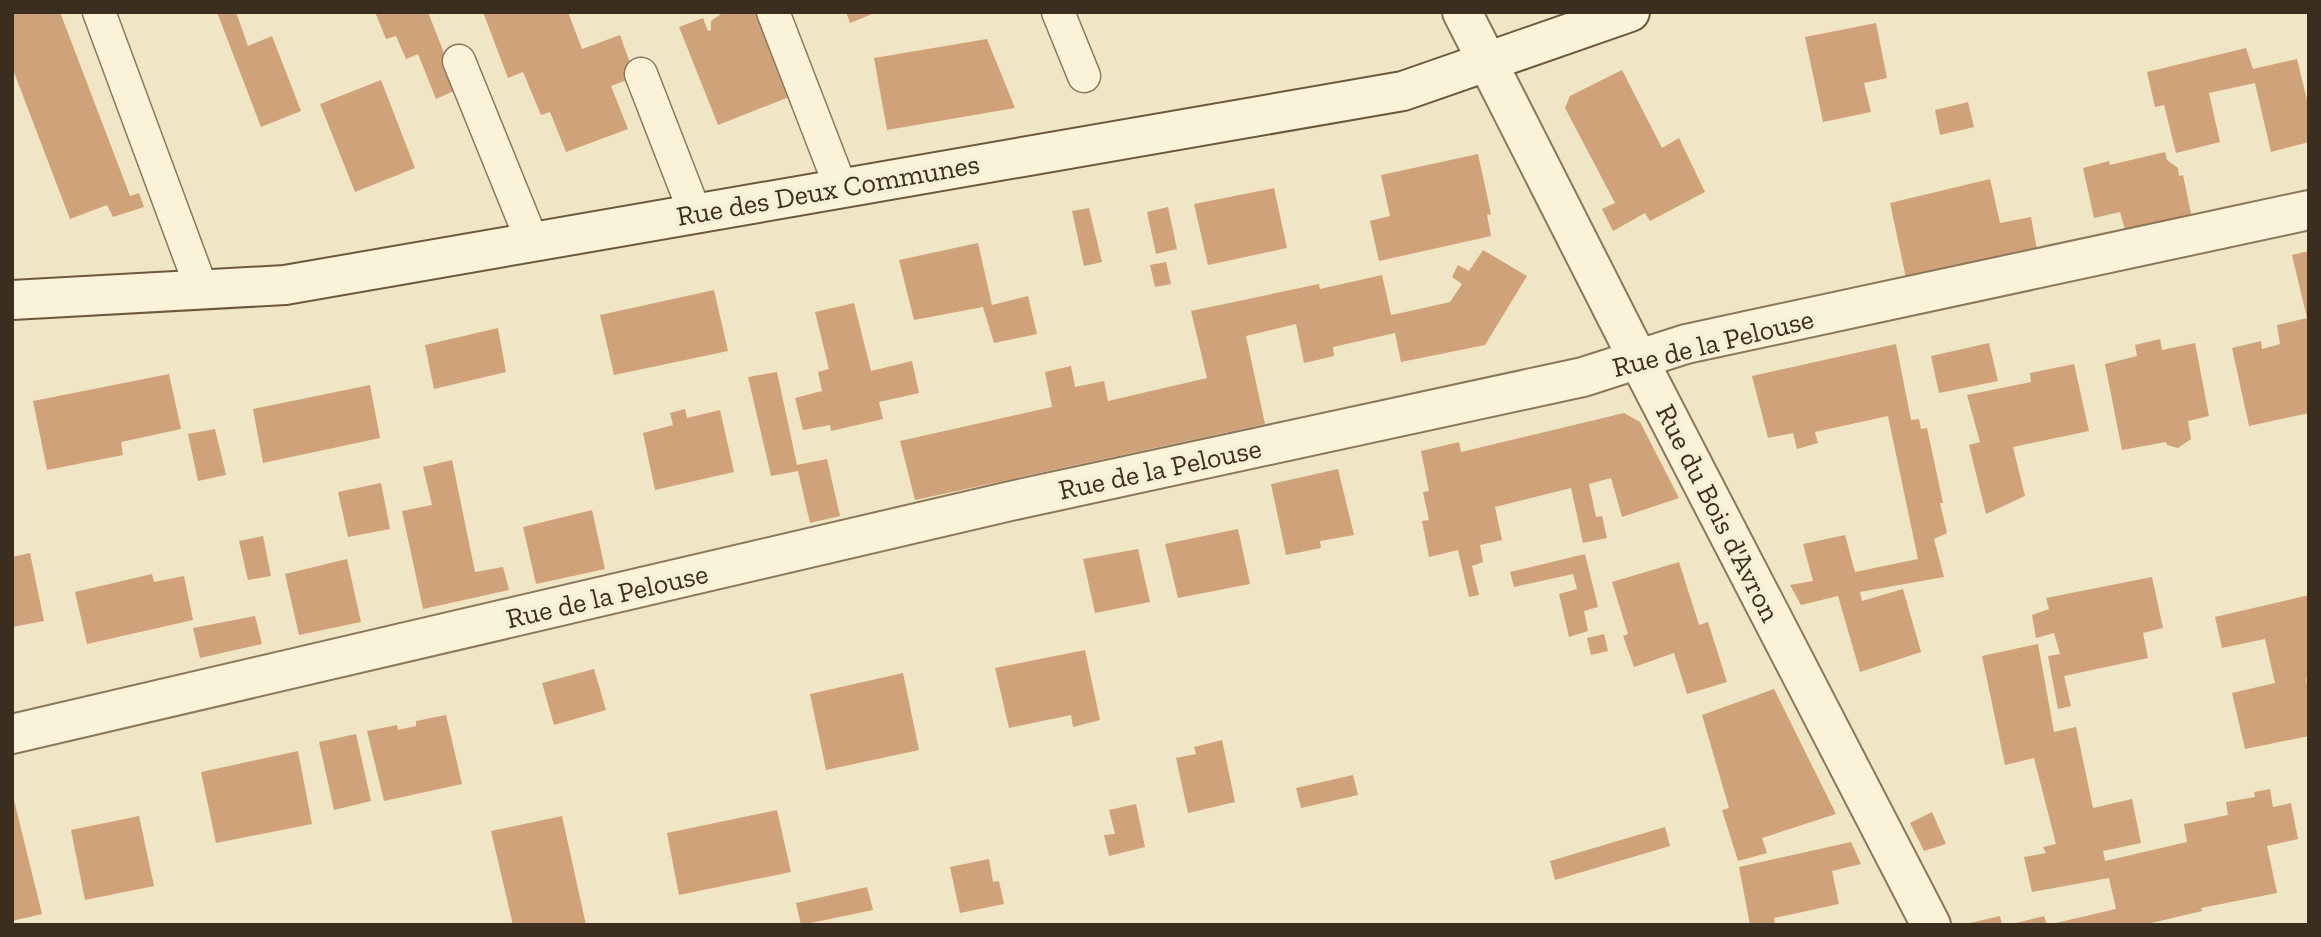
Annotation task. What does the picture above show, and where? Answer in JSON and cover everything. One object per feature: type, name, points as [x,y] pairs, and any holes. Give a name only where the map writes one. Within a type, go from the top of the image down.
[{"type":"street","name":"Rue du Bois d'Avron","points":[[1462,12],[1931,925]]},
{"type":"street","name":"Rue des Deux Communes","points":[[12,300],[285,285],[1403,91],[1630,12]]},
{"type":"street","name":"Rue de la Pelouse","points":[[12,734],[1015,500],[1583,377],[1686,344],[2309,210]]},
{"type":"lane","points":[[99,12],[202,290]]},
{"type":"lane","points":[[773,12],[841,188]]},
{"type":"lane","points":[[1058,12],[1084,76]]},
{"type":"lane","points":[[459,61],[532,242]]},
{"type":"lane","points":[[641,74],[695,213]]},
{"type":"building","points":[[12,12],[60,12],[130,196],[139,193],[144,207],[113,217],[107,205],[70,219],[12,67]]},
{"type":"building","points":[[217,12],[236,12],[248,46],[272,36],[301,111],[261,127]]},
{"type":"building","points":[[375,12],[428,12],[458,89],[436,99],[418,54],[406,59],[396,36],[386,39]]},
{"type":"building","points":[[483,12],[568,12],[582,49],[620,35],[635,77],[611,86],[628,129],[566,152],[550,112],[541,115],[523,72],[508,78]]},
{"type":"building","points":[[724,12],[762,12],[794,95],[718,125],[679,27],[703,18],[708,31],[711,30],[711,21]]},
{"type":"building","points":[[846,12],[877,12],[850,23]]},
{"type":"building","points":[[1876,23],[1887,78],[1864,83],[1871,112],[1823,122],[1805,37]]},
{"type":"building","points":[[987,39],[1015,108],[887,130],[874,58]]},
{"type":"building","points":[[2246,48],[2253,69],[2297,59],[2309,108],[2309,142],[2271,152],[2255,83],[2209,93],[2220,142],[2176,153],[2164,105],[2155,107],[2147,72]]},
{"type":"building","points":[[1622,70],[1662,148],[1679,138],[1705,192],[1650,221],[1645,213],[1613,231],[1602,209],[1615,203],[1565,108],[1570,96]]},
{"type":"building","points":[[381,80],[415,168],[355,192],[320,104]]},
{"type":"building","points":[[1968,102],[1974,127],[1940,135],[1935,110]]},
{"type":"building","points":[[2165,152],[2167,160],[2178,168],[2179,176],[2183,175],[2191,214],[2125,230],[2120,212],[2094,218],[2083,168],[2109,161],[2110,165]]},
{"type":"building","points":[[1478,154],[1491,214],[1487,215],[1491,236],[1379,261],[1370,221],[1390,216],[1381,175]]},
{"type":"building","points":[[1990,179],[2000,223],[2031,217],[2037,250],[1906,278],[1890,203]]},
{"type":"building","points":[[1274,188],[1287,248],[1208,265],[1194,204]]},
{"type":"building","points":[[1168,207],[1177,249],[1156,254],[1147,212]]},
{"type":"building","points":[[1089,208],[1102,262],[1084,266],[1072,211]]},
{"type":"building","points":[[978,243],[992,305],[1028,296],[1037,334],[994,343],[983,307],[914,320],[899,260]]},
{"type":"building","points":[[1483,250],[1527,276],[1485,345],[1401,362],[1395,333],[1333,347],[1334,356],[1304,363],[1296,324],[1246,336],[1265,424],[915,500],[900,441],[1052,407],[1045,372],[1071,366],[1075,387],[1104,381],[1108,401],[1207,378],[1191,311],[1319,284],[1320,289],[1382,275],[1391,315],[1450,302],[1462,284],[1452,277],[1458,265],[1469,271]]},
{"type":"building","points":[[2309,251],[2309,413],[2249,426],[2232,348],[2261,341],[2262,349],[2280,344],[2277,325],[2307,318],[2292,255]]},
{"type":"building","points":[[1166,262],[1171,284],[1155,287],[1150,265]]},
{"type":"building","points":[[714,290],[728,351],[614,375],[600,315]]},
{"type":"building","points":[[854,303],[871,371],[912,361],[919,393],[879,402],[883,419],[831,431],[830,425],[803,430],[795,398],[822,391],[818,372],[829,369],[815,312]]},
{"type":"building","points":[[498,328],[506,372],[434,389],[425,345]]},
{"type":"building","points":[[2160,339],[2162,350],[2195,343],[2209,416],[2188,421],[2191,439],[2178,448],[2167,445],[2166,442],[2122,450],[2105,364],[2137,356],[2135,345]]},
{"type":"building","points":[[1989,343],[1998,381],[1939,393],[1931,356]]},
{"type":"building","points":[[1896,344],[1911,420],[1919,419],[1921,429],[1927,428],[1943,503],[1940,503],[1947,533],[1934,539],[1944,577],[1860,592],[1862,601],[1903,589],[1921,652],[1860,672],[1838,596],[1801,605],[1790,585],[1813,581],[1803,544],[1845,535],[1855,572],[1918,559],[1888,416],[1815,432],[1818,443],[1797,449],[1793,433],[1768,438],[1752,376]]},
{"type":"building","points":[[2074,364],[2089,431],[2013,447],[2025,496],[1986,514],[1969,445],[1980,442],[1967,395],[2031,382],[2030,373]]},
{"type":"building","points":[[777,372],[797,465],[827,459],[840,516],[810,523],[798,471],[771,476],[748,377]]},
{"type":"building","points":[[169,374],[181,429],[121,442],[123,455],[47,470],[33,401]]},
{"type":"building","points":[[370,385],[380,438],[263,463],[253,409]]},
{"type":"building","points":[[685,409],[687,418],[720,410],[734,472],[655,490],[643,433],[673,425],[670,413]]},
{"type":"building","points":[[1624,413],[1640,422],[1679,498],[1622,517],[1611,478],[1589,484],[1596,517],[1602,516],[1607,538],[1583,543],[1571,488],[1495,507],[1502,540],[1480,545],[1483,562],[1472,566],[1479,595],[1469,597],[1458,550],[1429,557],[1422,521],[1429,520],[1423,492],[1429,491],[1421,451],[1459,442],[1461,452]]},
{"type":"building","points":[[215,429],[226,475],[198,481],[188,434]]},
{"type":"building","points":[[452,460],[475,572],[503,567],[509,590],[423,609],[402,511],[432,505],[423,467]]},
{"type":"building","points":[[1338,469],[1354,535],[1320,541],[1321,548],[1286,555],[1271,484]]},
{"type":"building","points":[[381,483],[390,529],[348,537],[338,492]]},
{"type":"building","points":[[592,510],[605,569],[536,584],[523,527]]},
{"type":"building","points":[[1238,529],[1250,584],[1178,598],[1165,544]]},
{"type":"building","points":[[263,536],[271,576],[248,580],[239,541]]},
{"type":"building","points":[[1138,549],[1150,602],[1095,613],[1083,559]]},
{"type":"building","points":[[30,553],[44,621],[12,627],[12,557]]},
{"type":"building","points":[[1585,554],[1598,607],[1584,611],[1588,631],[1569,637],[1559,594],[1577,589],[1573,574],[1514,587],[1510,572]]},
{"type":"building","points":[[347,559],[361,622],[299,635],[285,574]]},
{"type":"building","points":[[1679,562],[1699,625],[1708,622],[1727,682],[1687,694],[1674,653],[1634,667],[1623,636],[1628,634],[1612,582]]},
{"type":"building","points":[[152,574],[154,582],[184,576],[193,620],[87,644],[75,592]]},
{"type":"building","points":[[2152,577],[2163,628],[2143,633],[2148,658],[2064,676],[2071,706],[2058,709],[2048,656],[2060,654],[2054,633],[2036,638],[2032,615],[2049,609],[2046,598]]},
{"type":"building","points":[[2309,595],[2309,679],[2306,679],[2309,693],[2309,736],[2245,749],[2232,693],[2275,683],[2265,639],[2222,648],[2215,617]]},
{"type":"building","points":[[255,616],[262,644],[200,658],[193,628]]},
{"type":"building","points":[[1604,634],[1608,651],[1591,655],[1587,638]]},
{"type":"building","points":[[2038,644],[2054,732],[2076,727],[2093,808],[2132,799],[2141,843],[2103,851],[2105,861],[2187,842],[2184,824],[2228,815],[2226,802],[2255,797],[2254,792],[2270,789],[2273,807],[2291,803],[2298,839],[2267,846],[2277,893],[2201,908],[2202,911],[2143,925],[2047,925],[2116,909],[2109,878],[2032,892],[2024,857],[2046,853],[2043,847],[2056,844],[2034,758],[2005,765],[1982,656]]},
{"type":"building","points":[[1085,650],[1100,720],[1073,727],[1071,715],[1009,728],[995,668]]},
{"type":"building","points":[[594,669],[606,710],[554,725],[542,683]]},
{"type":"building","points":[[903,673],[919,750],[826,770],[810,694]]},
{"type":"building","points":[[1774,689],[1836,814],[1762,838],[1767,853],[1738,861],[1722,810],[1729,808],[1702,715]]},
{"type":"building","points":[[446,715],[462,784],[384,801],[367,731],[397,725],[398,730],[416,726],[416,721]]},
{"type":"building","points":[[356,734],[371,801],[334,810],[319,742]]},
{"type":"building","points":[[1222,740],[1235,802],[1188,813],[1176,758],[1196,754],[1194,747]]},
{"type":"building","points":[[298,751],[312,824],[216,843],[201,772]]},
{"type":"building","points":[[1353,775],[1358,795],[1301,808],[1296,788]]},
{"type":"building","points":[[12,792],[42,914],[12,921]]},
{"type":"building","points":[[1136,804],[1145,847],[1109,856],[1104,835],[1115,834],[1109,810]]},
{"type":"building","points":[[777,810],[791,872],[679,895],[667,833]]},
{"type":"building","points":[[1932,812],[1946,844],[1924,851],[1910,823]]},
{"type":"building","points":[[139,816],[154,886],[85,900],[71,830]]},
{"type":"building","points":[[562,816],[586,925],[513,925],[491,831]]},
{"type":"building","points":[[1665,827],[1670,846],[1555,880],[1550,861]]},
{"type":"building","points":[[1851,842],[1861,864],[1832,871],[1839,904],[1774,918],[1775,925],[1750,925],[1739,867]]},
{"type":"building","points":[[989,859],[993,882],[999,881],[1004,904],[960,913],[950,867]]},
{"type":"building","points":[[867,887],[873,910],[801,925],[796,903]]},
{"type":"building","points":[[2000,916],[2002,925],[1966,925],[1966,924]]},
{"type":"building","points":[[2044,916],[2047,925],[2012,925],[2012,924]]}]
